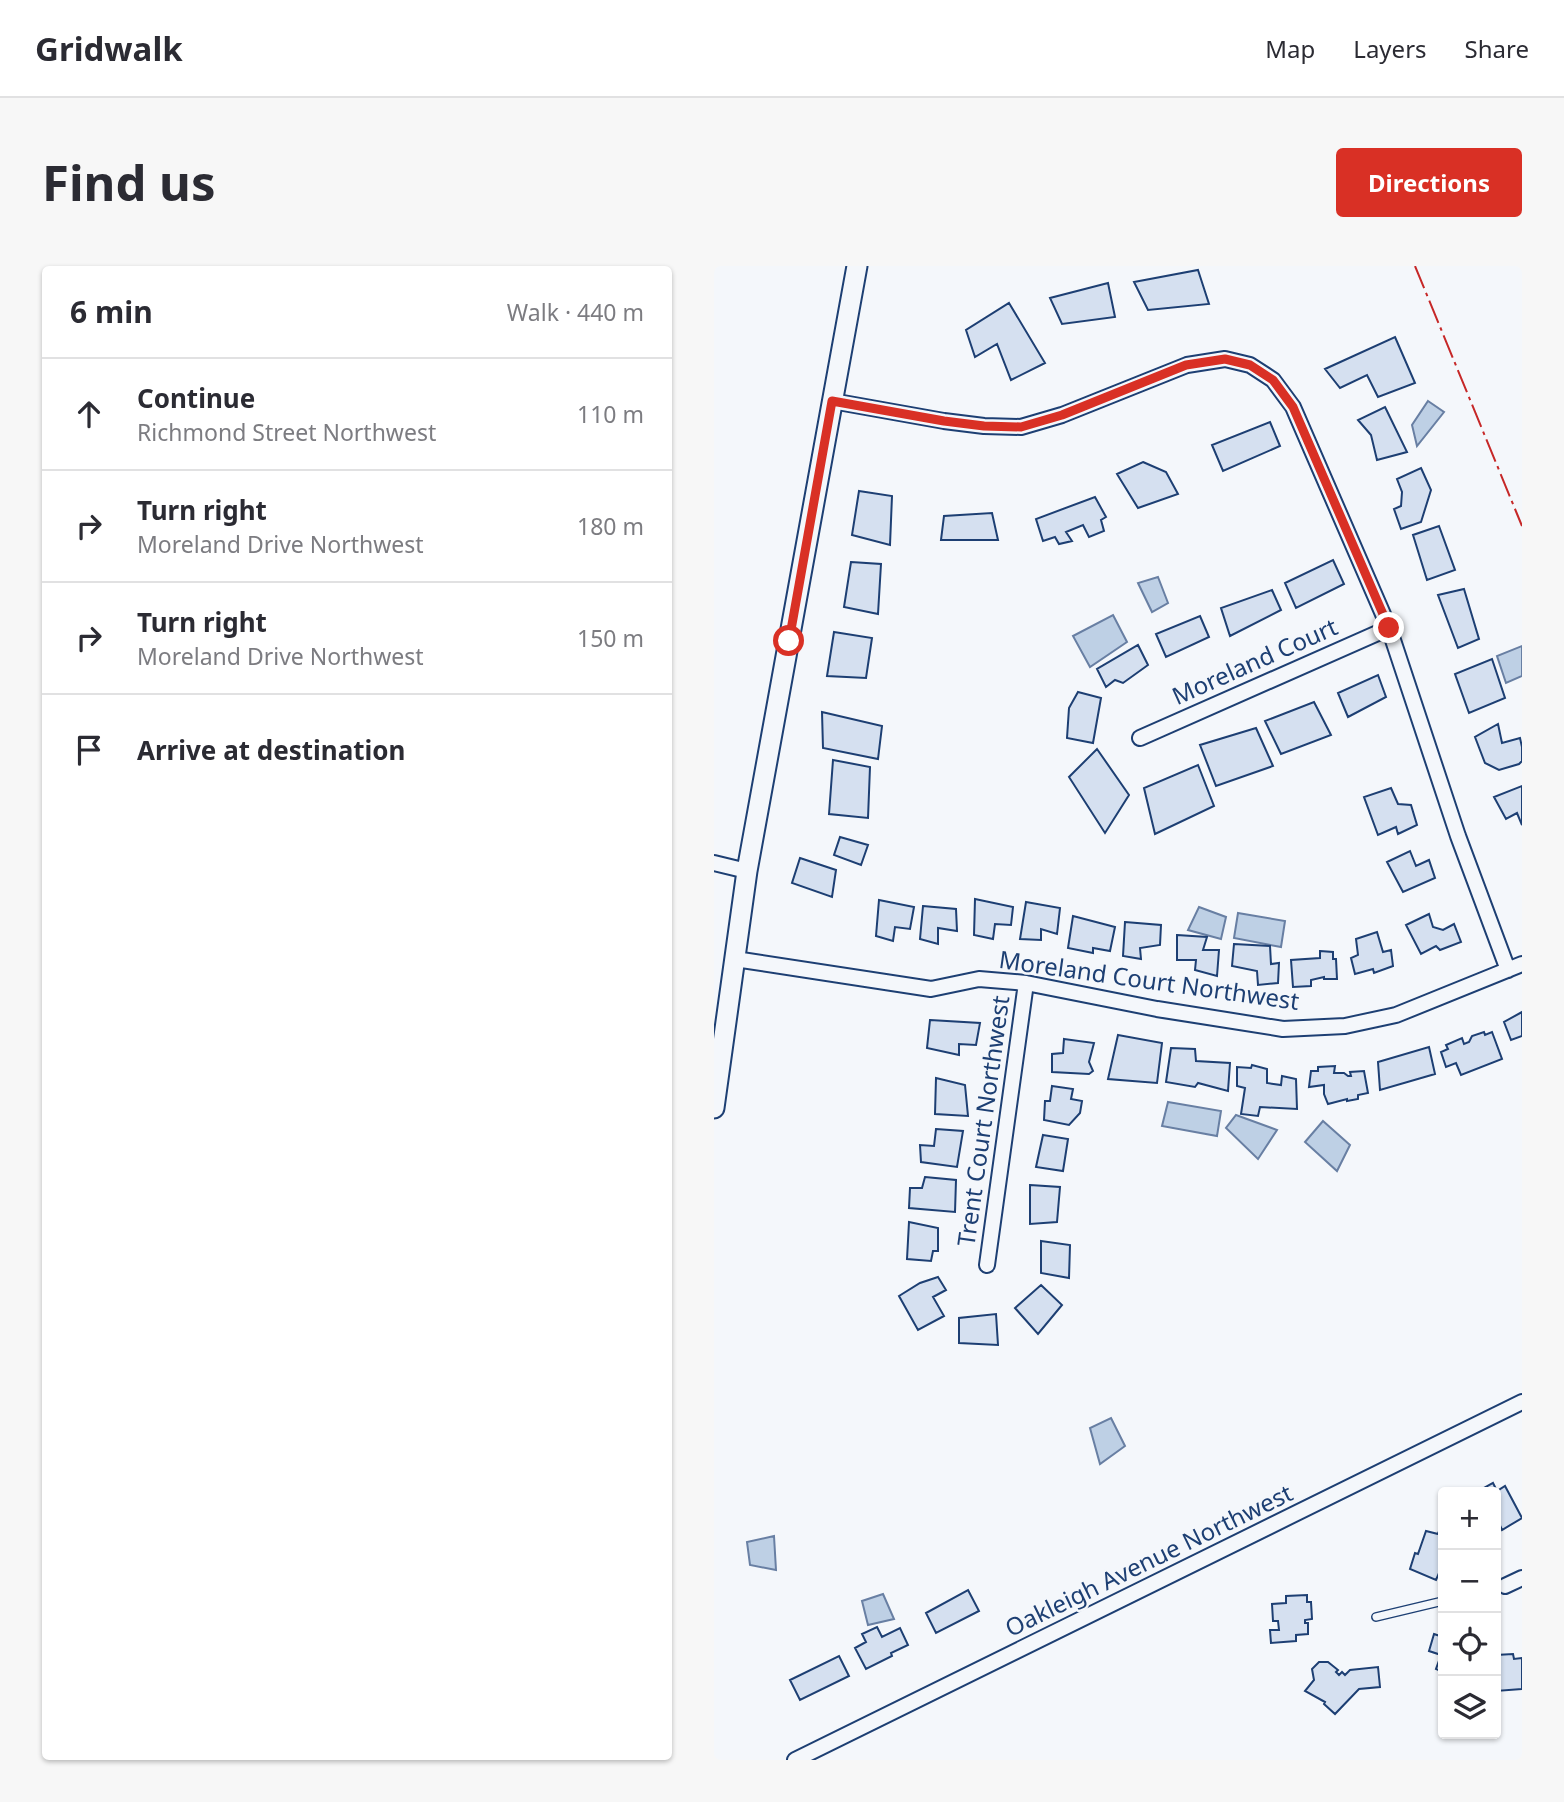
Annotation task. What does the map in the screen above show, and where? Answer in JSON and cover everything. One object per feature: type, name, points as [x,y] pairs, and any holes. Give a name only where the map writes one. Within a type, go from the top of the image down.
[{"type":"street","points":[[714,1108],[747,872],[857,266]]},
{"type":"street","points":[[832,401],[944,421],[1021,427],[1062,415],[1186,365],[1225,359],[1250,365],[1273,380],[1293,407],[1389,628],[1458,836],[1515,967]]},
{"type":"street","name":"Moreland Court","points":[[1140,738],[1389,628]]},
{"type":"street","points":[[714,863],[747,872]]},
{"type":"street","name":"Moreland Court Northwest","points":[[735,959],[931,989],[979,979],[1026,983],[1157,1009],[1283,1029],[1345,1026],[1396,1015],[1515,967]]},
{"type":"street","name":"Trent Court Northwest","points":[[986,1265],[1026,983]]},
{"type":"street","name":"Oakleigh Avenue Northwest","points":[[795,1760],[1522,1402]]},
{"type":"street","points":[[1501,1587],[1522,1578]]},
{"type":"lane","points":[[1376,1617],[1438,1602]]},
{"type":"water","points":[[1428,401],[1444,412],[1417,446],[1412,425]]},
{"type":"water","points":[[1158,577],[1168,603],[1152,612],[1138,583]]},
{"type":"water","points":[[1113,615],[1127,642],[1090,667],[1073,636]]},
{"type":"water","points":[[1522,646],[1522,676],[1506,683],[1497,656]]},
{"type":"water","points":[[1199,907],[1226,917],[1221,939],[1188,930]]},
{"type":"water","points":[[1238,913],[1285,921],[1281,947],[1234,938]]},
{"type":"water","points":[[1168,1102],[1221,1111],[1217,1136],[1162,1126]]},
{"type":"water","points":[[1236,1115],[1277,1130],[1258,1159],[1226,1128]]},
{"type":"water","points":[[1323,1121],[1350,1145],[1337,1171],[1305,1142]]},
{"type":"water","points":[[1111,1418],[1125,1446],[1100,1464],[1090,1428]]},
{"type":"water","points":[[774,1536],[776,1570],[750,1565],[747,1542]]},
{"type":"water","points":[[883,1594],[894,1619],[868,1625],[862,1601]]},
{"type":"building","points":[[1198,270],[1209,304],[1148,310],[1134,282]]},
{"type":"building","points":[[1108,283],[1115,317],[1062,324],[1050,298]]},
{"type":"building","points":[[1009,303],[1045,363],[1011,380],[997,344],[975,357],[966,330]]},
{"type":"building","points":[[1395,337],[1415,383],[1378,397],[1367,375],[1340,388],[1325,369]]},
{"type":"building","points":[[1385,407],[1407,452],[1377,460],[1371,435],[1358,420]]},
{"type":"building","points":[[1270,422],[1280,446],[1223,471],[1212,445]]},
{"type":"building","points":[[1143,462],[1166,472],[1178,494],[1138,508],[1117,474]]},
{"type":"building","points":[[1421,468],[1431,490],[1421,522],[1401,529],[1394,509],[1401,506],[1402,492],[1397,479]]},
{"type":"building","points":[[859,491],[892,496],[890,545],[852,535]]},
{"type":"building","points":[[1095,497],[1106,517],[1101,520],[1104,531],[1089,537],[1083,525],[1066,532],[1072,541],[1059,544],[1055,537],[1043,541],[1036,519]]},
{"type":"building","points":[[992,513],[998,540],[941,540],[944,516]]},
{"type":"building","points":[[1439,526],[1455,570],[1427,580],[1413,535]]},
{"type":"building","points":[[1333,560],[1344,584],[1296,608],[1285,583]]},
{"type":"building","points":[[851,562],[881,564],[878,614],[844,607]]},
{"type":"building","points":[[1464,589],[1479,639],[1458,648],[1438,595]]},
{"type":"building","points":[[1272,590],[1281,610],[1230,636],[1221,608]]},
{"type":"building","points":[[1200,616],[1209,637],[1166,657],[1156,634]]},
{"type":"building","points":[[834,632],[872,638],[866,678],[827,676]]},
{"type":"building","points":[[1138,645],[1148,665],[1123,683],[1115,680],[1106,687],[1097,669]]},
{"type":"building","points":[[1492,659],[1505,698],[1469,713],[1455,674]]},
{"type":"building","points":[[1378,675],[1386,697],[1348,717],[1338,693]]},
{"type":"building","points":[[1078,692],[1101,698],[1093,743],[1067,738],[1069,708]]},
{"type":"building","points":[[1314,702],[1331,735],[1281,754],[1265,721]]},
{"type":"building","points":[[822,712],[882,726],[878,759],[823,748]]},
{"type":"building","points":[[1498,724],[1502,743],[1520,738],[1522,747],[1522,761],[1519,764],[1499,770],[1485,763],[1475,737]]},
{"type":"building","points":[[1256,728],[1273,766],[1216,786],[1200,745]]},
{"type":"building","points":[[1097,749],[1129,795],[1105,833],[1069,777]]},
{"type":"building","points":[[833,760],[870,767],[868,818],[829,814]]},
{"type":"building","points":[[1198,765],[1214,806],[1155,834],[1144,788]]},
{"type":"building","points":[[1522,786],[1522,825],[1517,813],[1506,819],[1494,797]]},
{"type":"building","points":[[1391,788],[1398,804],[1411,805],[1417,825],[1398,834],[1396,827],[1378,835],[1364,797]]},
{"type":"building","points":[[840,837],[868,845],[861,865],[834,855]]},
{"type":"building","points":[[1410,851],[1416,866],[1429,860],[1435,878],[1403,892],[1387,862]]},
{"type":"building","points":[[800,858],[836,870],[832,897],[792,883]]},
{"type":"building","points":[[975,899],[1013,907],[1011,925],[995,924],[993,939],[974,935]]},
{"type":"building","points":[[879,900],[914,907],[910,929],[895,927],[893,941],[876,936]]},
{"type":"building","points":[[1026,902],[1060,908],[1057,934],[1041,929],[1041,940],[1020,939]]},
{"type":"building","points":[[923,906],[956,909],[957,931],[938,928],[938,944],[920,939]]},
{"type":"building","points":[[1429,914],[1433,927],[1443,930],[1454,924],[1461,942],[1440,950],[1436,946],[1421,954],[1406,925]]},
{"type":"building","points":[[1073,916],[1115,927],[1110,951],[1093,948],[1093,953],[1068,948]]},
{"type":"building","points":[[1125,922],[1161,925],[1160,945],[1140,948],[1141,959],[1123,956]]},
{"type":"building","points":[[1377,932],[1383,952],[1391,950],[1393,966],[1374,973],[1373,969],[1355,974],[1351,958],[1358,955],[1356,939]]},
{"type":"building","points":[[1177,935],[1207,937],[1203,950],[1219,950],[1217,976],[1195,970],[1196,960],[1177,960]]},
{"type":"building","points":[[1234,944],[1270,946],[1271,964],[1279,963],[1278,983],[1258,985],[1257,971],[1232,966]]},
{"type":"building","points":[[1320,951],[1333,952],[1337,979],[1324,977],[1311,980],[1311,986],[1293,987],[1291,960],[1320,958]]},
{"type":"building","points":[[1522,1012],[1522,1036],[1511,1040],[1504,1022]]},
{"type":"building","points":[[930,1020],[980,1023],[976,1045],[959,1044],[959,1055],[927,1048]]},
{"type":"building","points":[[1484,1032],[1485,1035],[1492,1032],[1502,1059],[1461,1075],[1456,1063],[1446,1067],[1441,1052],[1448,1049],[1446,1045],[1462,1038],[1464,1044],[1469,1042],[1472,1036]]},
{"type":"building","points":[[1118,1035],[1162,1043],[1157,1083],[1108,1079]]},
{"type":"building","points":[[1064,1039],[1094,1043],[1089,1062],[1093,1071],[1089,1074],[1052,1072],[1052,1054],[1063,1053]]},
{"type":"building","points":[[1429,1047],[1435,1074],[1380,1090],[1378,1062]]},
{"type":"building","points":[[1171,1048],[1195,1049],[1196,1061],[1230,1063],[1228,1091],[1198,1083],[1195,1087],[1166,1082]]},
{"type":"building","points":[[1252,1065],[1267,1069],[1267,1083],[1281,1085],[1282,1076],[1296,1079],[1297,1109],[1260,1107],[1258,1116],[1241,1114],[1245,1088],[1237,1086],[1237,1067],[1251,1068]]},
{"type":"building","points":[[1335,1066],[1334,1073],[1348,1076],[1351,1076],[1350,1072],[1364,1071],[1368,1093],[1358,1095],[1358,1099],[1328,1104],[1324,1085],[1309,1087],[1311,1071],[1318,1071],[1318,1067]]},
{"type":"building","points":[[936,1078],[965,1085],[968,1116],[935,1114]]},
{"type":"building","points":[[1052,1086],[1073,1089],[1071,1099],[1082,1101],[1080,1113],[1069,1125],[1044,1120],[1045,1101],[1050,1101]]},
{"type":"building","points":[[936,1129],[963,1131],[957,1167],[921,1162],[920,1145],[934,1146]]},
{"type":"building","points":[[1043,1135],[1068,1139],[1063,1171],[1036,1167]]},
{"type":"building","points":[[925,1177],[956,1180],[955,1212],[909,1208],[910,1188],[922,1188]]},
{"type":"building","points":[[1030,1185],[1060,1187],[1057,1222],[1030,1224]]},
{"type":"building","points":[[909,1222],[938,1228],[938,1251],[933,1251],[931,1261],[907,1259]]},
{"type":"building","points":[[1041,1241],[1070,1245],[1069,1278],[1041,1273]]},
{"type":"building","points":[[938,1277],[946,1290],[933,1297],[944,1316],[918,1330],[899,1296],[920,1283]]},
{"type":"building","points":[[1041,1285],[1062,1305],[1038,1334],[1015,1308]]},
{"type":"building","points":[[996,1314],[998,1345],[959,1343],[959,1318]]},
{"type":"building","points":[[1505,1486],[1522,1518],[1502,1530],[1501,1488]]},
{"type":"building","points":[[1426,1531],[1438,1534],[1436,1580],[1410,1569]]},
{"type":"building","points":[[968,1590],[979,1611],[936,1633],[926,1613]]},
{"type":"building","points":[[1307,1595],[1307,1602],[1311,1602],[1312,1619],[1305,1620],[1305,1623],[1308,1623],[1308,1634],[1296,1635],[1296,1641],[1271,1643],[1270,1630],[1279,1630],[1278,1621],[1273,1621],[1272,1604],[1286,1603],[1286,1596]]},
{"type":"building","points":[[877,1627],[882,1637],[900,1628],[908,1645],[866,1669],[855,1648],[866,1642],[862,1634]]},
{"type":"building","points":[[1434,1634],[1438,1635],[1438,1654],[1429,1651]]},
{"type":"building","points":[[1513,1654],[1514,1659],[1522,1658],[1522,1689],[1501,1691],[1501,1655]]},
{"type":"building","points":[[839,1656],[849,1676],[800,1700],[790,1680]]},
{"type":"building","points":[[1319,1662],[1328,1662],[1338,1670],[1336,1672],[1339,1675],[1342,1672],[1345,1675],[1350,1670],[1378,1667],[1380,1687],[1359,1689],[1335,1714],[1325,1702],[1305,1691],[1314,1680],[1312,1669]]},
{"type":"power","points":[[1415,266],[1522,526]]},
{"type":"route","points":[[789,641],[832,401],[944,421],[1021,427],[1062,415],[1186,365],[1225,359],[1250,365],[1273,380],[1293,407],[1389,628]]}]
